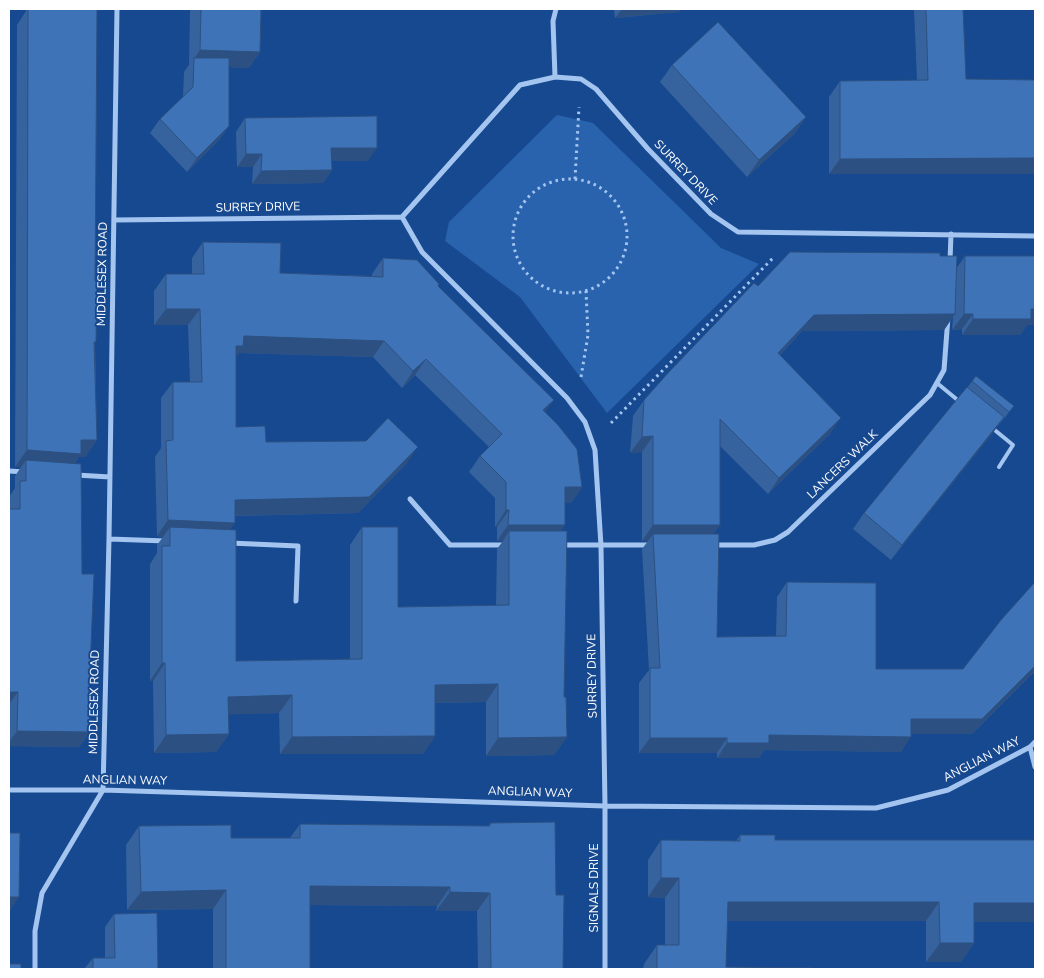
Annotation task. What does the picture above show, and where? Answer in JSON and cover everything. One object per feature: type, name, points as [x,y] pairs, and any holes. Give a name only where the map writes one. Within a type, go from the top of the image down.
[{"type":"street","name":"MIDDLESEX ROAD","points":[[35,969],[35,931],[42,893],[103,790],[110,539],[117,9]]},
{"type":"street","points":[[555,77],[553,21],[556,9]]},
{"type":"street","points":[[402,217],[520,85],[555,77],[581,79]]},
{"type":"street","name":"SURREY DRIVE","points":[[581,79],[596,89],[648,149],[711,214],[738,232],[1035,236]]},
{"type":"street","name":"SURREY DRIVE","points":[[114,220],[402,217],[422,252],[567,398],[585,422],[595,450],[601,546],[605,806]]},
{"type":"street","points":[[950,263],[951,234]]},
{"type":"street","name":"LANCERS WALK","points":[[706,545],[754,545],[775,540],[788,532],[930,395],[944,370],[948,313]]},
{"type":"street","points":[[9,471],[27,472]]},
{"type":"street","points":[[73,475],[110,477]]},
{"type":"street","points":[[410,498],[450,545],[516,545]]},
{"type":"street","points":[[110,539],[169,541]]},
{"type":"street","points":[[228,543],[298,546],[296,601]]},
{"type":"street","points":[[554,546],[658,545]]},
{"type":"street","name":"ANGLIAN WAY","points":[[9,790],[103,790],[605,806],[876,808],[948,790],[1030,747],[1035,742]]},
{"type":"street","points":[[1030,747],[1035,767]]},
{"type":"street","name":"SIGNALS DRIVE","points":[[605,806],[605,969]]},
{"type":"lane","points":[[937,383],[966,406]]},
{"type":"lane","points":[[987,424],[1014,445],[999,467]]},
{"type":"path","points":[[575,179],[581,79]]},
{"type":"path","points":[[564,179],[575,179],[600,186],[614,198],[624,214],[628,232],[626,252],[617,269],[603,282],[586,290],[567,293],[549,289],[533,279],[520,264],[514,246],[514,227],[520,209],[531,194],[546,184],[564,179]]},
{"type":"path","points":[[592,442],[798,233]]},
{"type":"path","points":[[576,410],[588,335],[586,290]]},
{"type":"shaded area","points":[[557,115],[593,123],[721,248],[759,264],[607,413],[520,297],[445,241],[449,222]]},
{"type":"building","points":[[28,9],[97,9],[95,281],[97,281],[96,342],[94,342],[97,440],[81,440],[81,454],[27,450]]},
{"type":"building","points":[[201,9],[261,9],[260,52],[200,50]]},
{"type":"building","points":[[926,9],[963,9],[966,79],[1035,80],[1035,158],[840,159],[840,81],[928,80]]},
{"type":"building","points":[[718,22],[806,117],[759,160],[672,65]]},
{"type":"building","points":[[194,58],[229,58],[229,126],[197,158],[160,119],[193,87]]},
{"type":"building","points":[[377,116],[377,148],[331,148],[332,170],[261,171],[262,154],[246,154],[245,118]]},
{"type":"building","points":[[203,242],[281,243],[280,273],[383,277],[383,258],[417,260],[439,284],[438,286],[554,400],[543,410],[577,449],[582,487],[565,487],[565,525],[508,525],[509,510],[506,510],[506,482],[480,456],[502,434],[426,359],[413,371],[384,341],[244,336],[243,346],[236,346],[236,427],[265,426],[266,442],[366,441],[388,418],[418,447],[369,497],[235,500],[235,523],[168,520],[166,441],[173,440],[173,382],[202,382],[200,309],[166,309],[166,274],[204,274]]},
{"type":"building","points":[[790,252],[940,253],[940,256],[957,256],[955,314],[814,315],[778,353],[841,418],[779,478],[720,419],[720,525],[653,525],[653,436],[642,437],[644,400],[754,283],[758,286]]},
{"type":"building","points":[[965,256],[1035,256],[1035,309],[1031,309],[1031,319],[973,319],[973,314],[964,314]]},
{"type":"building","points":[[976,376],[1014,406],[1009,412],[972,381]]},
{"type":"building","points":[[967,387],[1004,417],[902,545],[864,513]]},
{"type":"building","points":[[26,460],[81,464],[82,574],[94,574],[89,694],[90,732],[17,731],[18,692],[9,692],[9,509],[20,509],[20,481],[26,481]]},
{"type":"building","points":[[170,527],[236,530],[236,661],[362,659],[362,527],[398,527],[398,607],[509,605],[509,531],[567,531],[564,697],[566,697],[567,737],[498,738],[498,684],[435,685],[435,736],[292,737],[292,695],[228,697],[229,734],[166,735],[165,663],[162,663],[162,546],[170,546]]},
{"type":"building","points":[[653,534],[719,534],[717,637],[786,636],[787,582],[876,583],[876,669],[963,669],[1001,620],[1035,582],[1035,666],[982,719],[911,719],[911,737],[769,735],[769,743],[727,743],[727,738],[650,738],[650,668],[660,668]]},
{"type":"building","points":[[555,822],[556,895],[564,895],[563,969],[491,969],[490,893],[450,892],[450,887],[310,886],[310,969],[226,969],[226,890],[141,892],[139,826],[231,825],[231,838],[300,838],[300,824],[490,826],[490,823]]},
{"type":"building","points":[[9,833],[20,833],[19,897],[9,897]]},
{"type":"building","points":[[740,835],[775,835],[775,840],[1035,840],[1035,903],[974,903],[974,943],[940,943],[939,902],[728,902],[726,967],[812,969],[657,969],[657,945],[679,945],[679,878],[661,878],[661,840],[740,841]]},
{"type":"building","points":[[157,913],[158,969],[93,969],[93,958],[115,958],[114,914]]},
{"type":"building","points":[[9,964],[21,964],[21,969],[9,969]]}]
